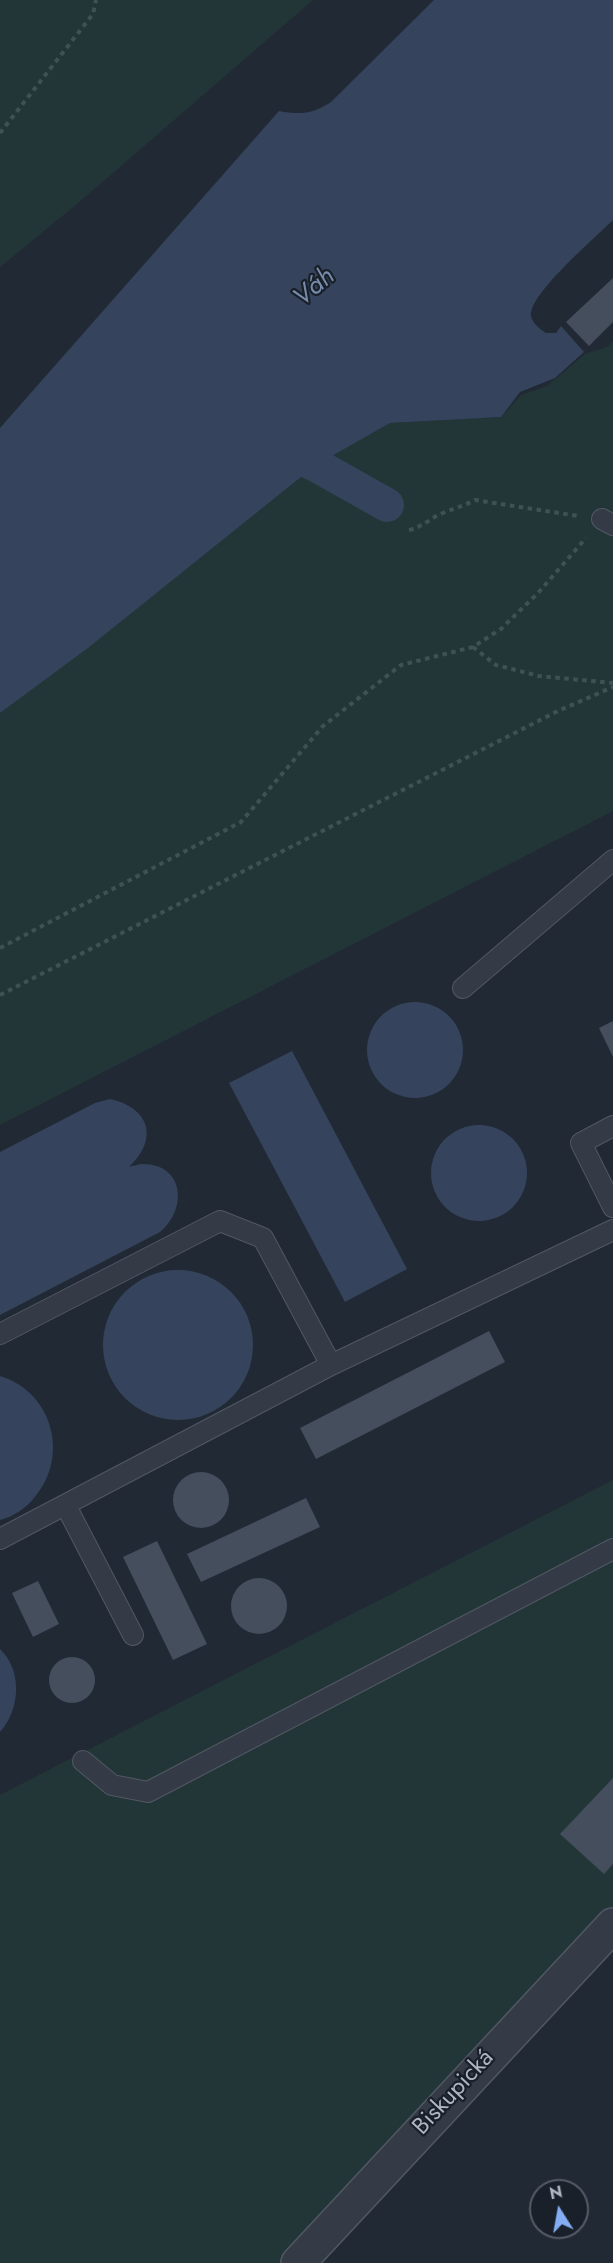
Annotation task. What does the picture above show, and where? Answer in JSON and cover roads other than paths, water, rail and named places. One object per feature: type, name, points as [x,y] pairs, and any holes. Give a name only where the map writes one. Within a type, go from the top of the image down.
[{"type":"street","name":"Biskupická","points":[[298,2263],[613,1925]]},
{"type":"lane","points":[[463,988],[613,860]]},
{"type":"lane","points":[[613,1126],[581,1143],[613,1206]]},
{"type":"lane","points":[[0,1334],[220,1221],[263,1238],[331,1365]]},
{"type":"lane","points":[[0,1539],[331,1365],[613,1230]]},
{"type":"lane","points":[[66,1506],[133,1635]]},
{"type":"lane","points":[[83,1761],[112,1785],[148,1792],[613,1549]]},
{"type":"water","name":"Váh","points":[[434,0],[613,0],[613,220],[551,281],[533,307],[531,316],[539,328],[546,333],[556,333],[561,326],[584,352],[555,378],[520,392],[501,417],[390,423],[316,465],[88,648],[0,713],[0,428],[279,111],[306,112],[331,102]]},
{"type":"water","points":[[415,1002],[433,1006],[449,1016],[459,1032],[463,1050],[459,1068],[449,1084],[433,1094],[415,1098],[397,1094],[381,1084],[371,1068],[367,1050],[371,1032],[381,1016],[397,1006]]},
{"type":"water","points":[[292,1051],[407,1269],[345,1302],[229,1083]]},
{"type":"water","points":[[110,1099],[124,1103],[142,1117],[147,1136],[144,1146],[129,1167],[143,1164],[157,1166],[167,1171],[174,1179],[177,1189],[178,1200],[175,1212],[160,1232],[0,1315],[0,1152],[95,1103]]},
{"type":"water","points":[[479,1125],[497,1129],[513,1139],[523,1155],[527,1173],[523,1191],[513,1207],[497,1217],[479,1221],[461,1217],[445,1207],[435,1191],[431,1173],[435,1155],[445,1139],[461,1129]]},
{"type":"water","points":[[178,1270],[207,1275],[220,1282],[231,1292],[241,1303],[248,1316],[253,1345],[248,1374],[241,1387],[231,1398],[220,1408],[207,1415],[178,1420],[149,1415],[136,1408],[125,1398],[115,1387],[108,1374],[103,1345],[108,1316],[115,1303],[125,1292],[136,1282],[149,1275]]},
{"type":"water","points":[[0,1376],[18,1384],[33,1396],[44,1411],[53,1446],[51,1464],[45,1482],[34,1498],[19,1512],[0,1520]]},
{"type":"water","points":[[0,1649],[13,1668],[16,1690],[12,1713],[0,1732]]},
{"type":"waterway","points":[[272,445],[316,465],[387,505]]}]
